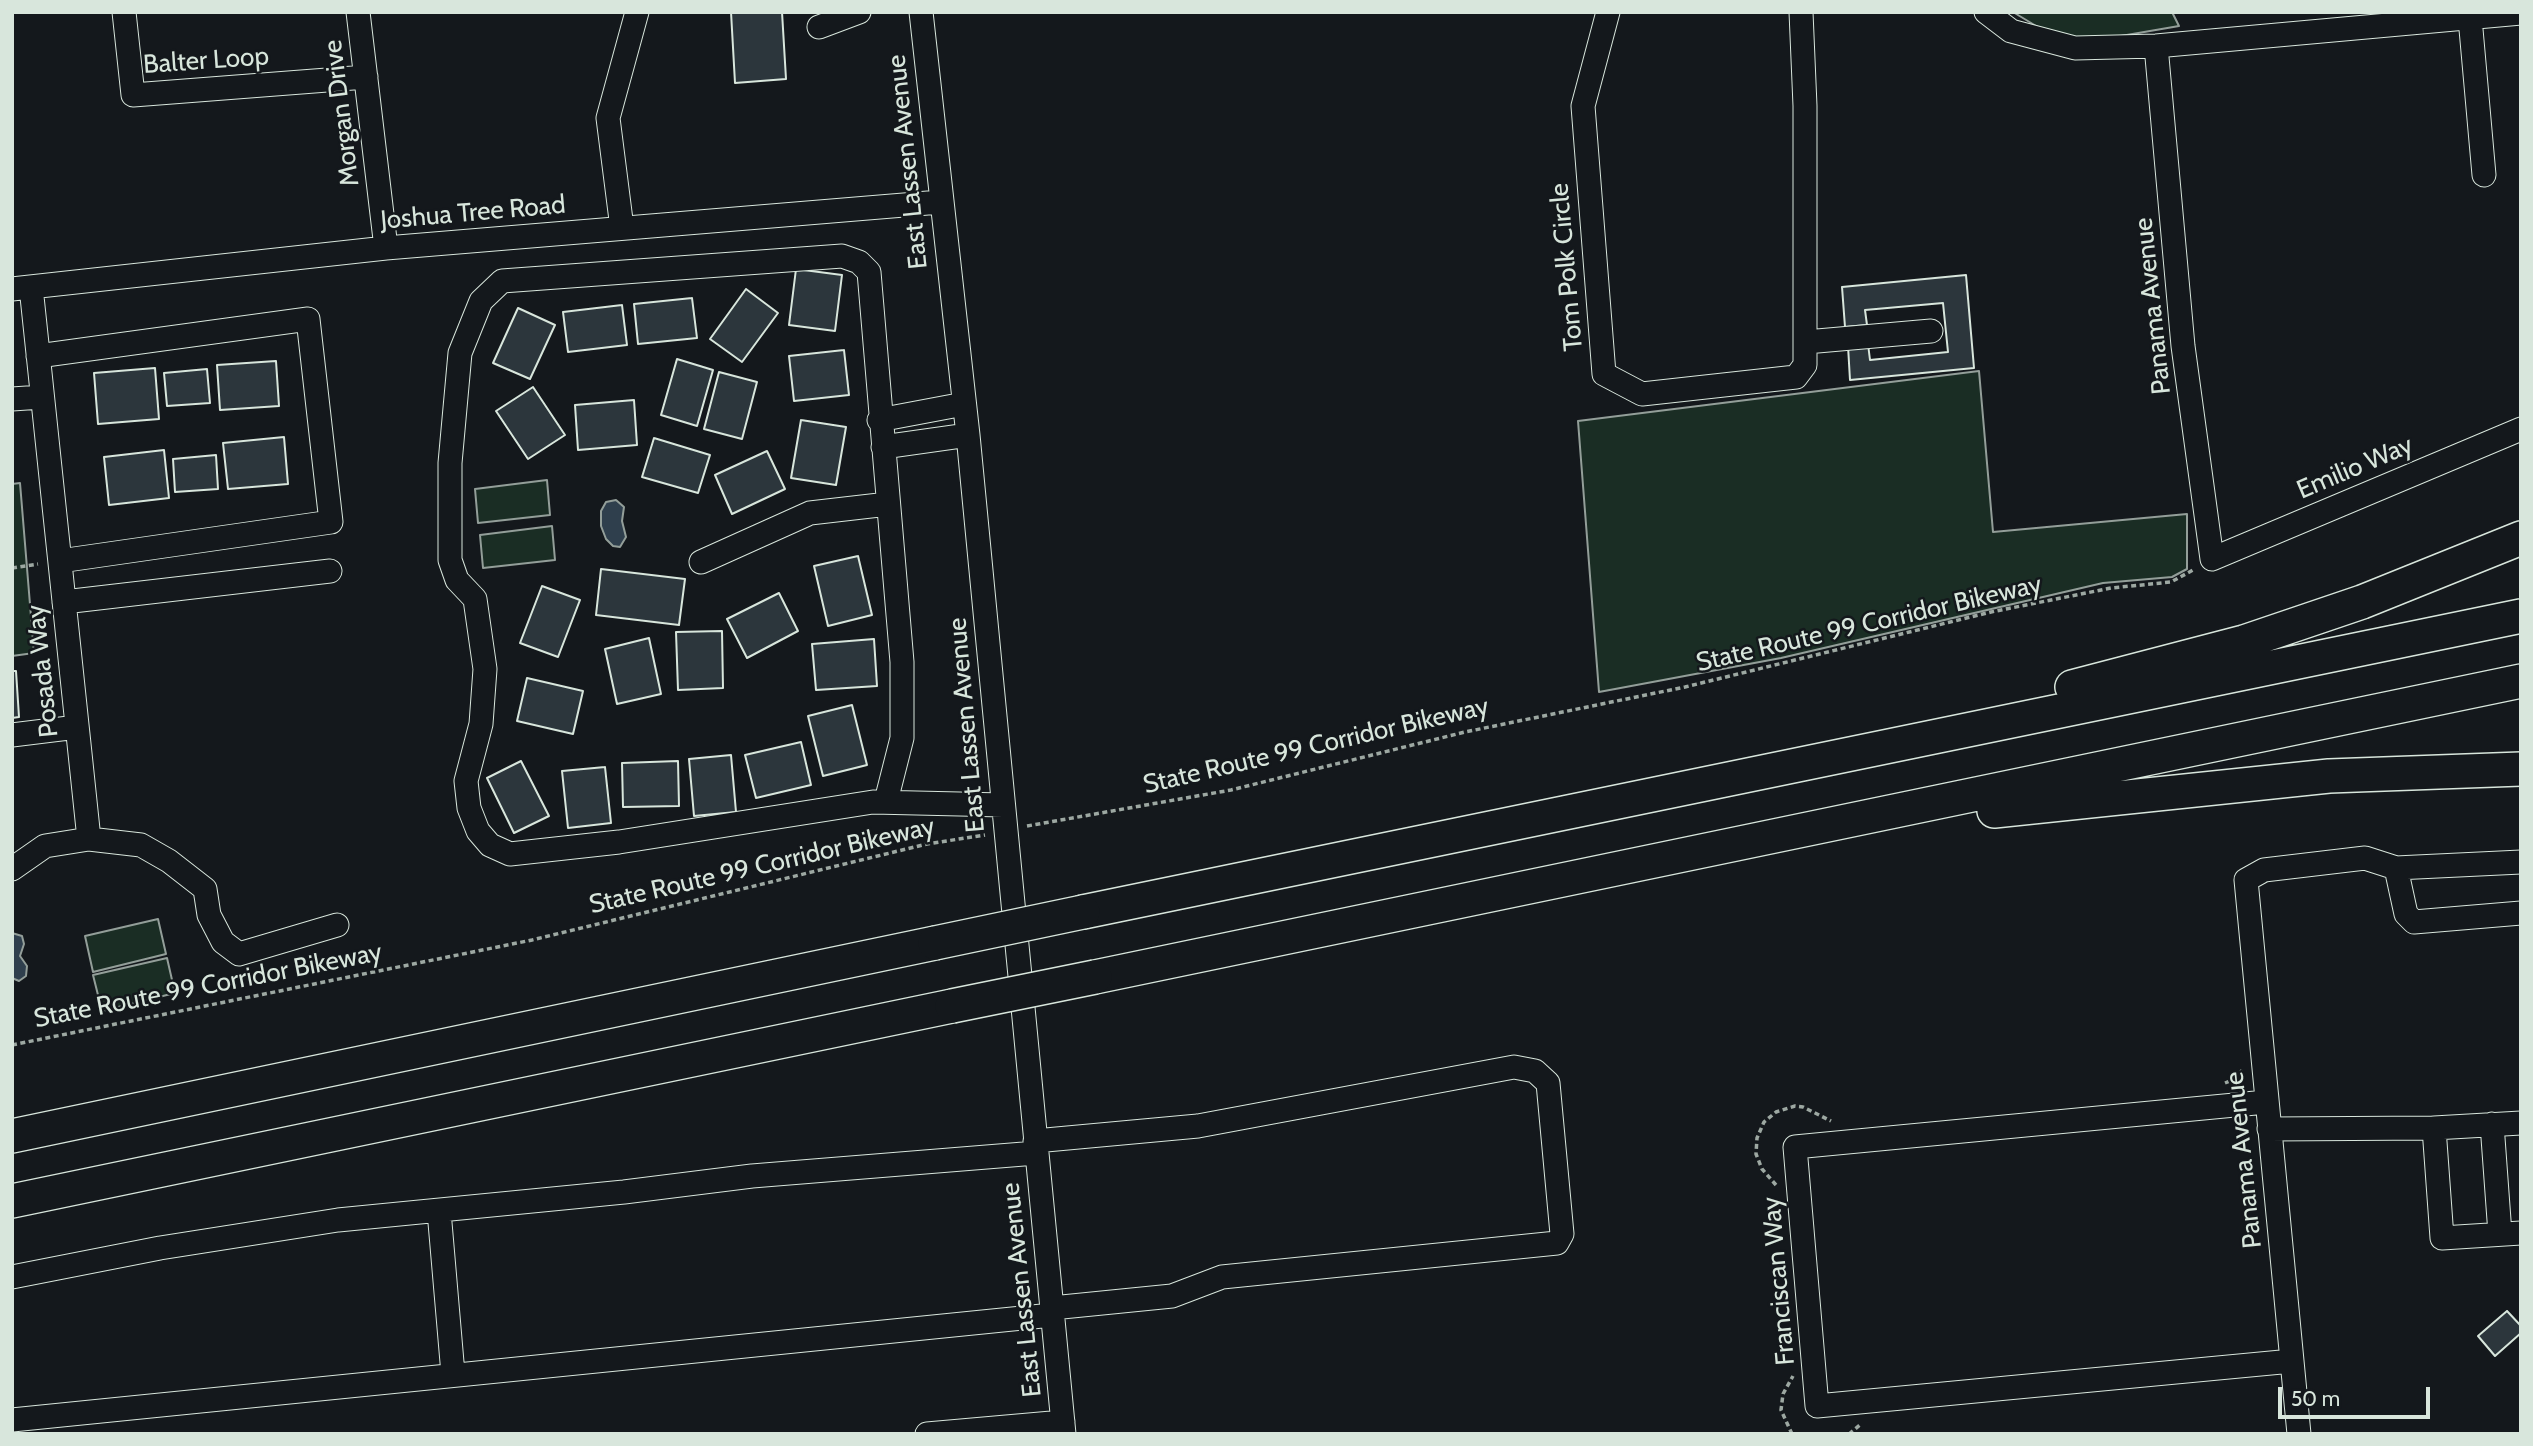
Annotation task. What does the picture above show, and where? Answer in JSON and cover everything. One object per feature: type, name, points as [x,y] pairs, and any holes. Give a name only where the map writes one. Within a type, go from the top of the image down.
[{"type":"highway","points":[[1938,735],[1961,715],[2244,642],[2362,602],[2521,538]]},
{"type":"highway","points":[[12,1136],[2521,616]]},
{"type":"highway","points":[[12,1201],[2521,681]]},
{"type":"highway","points":[[1838,824],[1935,818],[2329,776],[2521,769]]},
{"type":"street","name":"Balter Loop","points":[[124,12],[133,95],[366,77]]},
{"type":"street","name":"Morgan Drive","points":[[358,12],[386,248]]},
{"type":"street","points":[[622,228],[608,118],[637,12]]},
{"type":"street","points":[[819,27],[859,12]]},
{"type":"street","name":"East Lassen Avenue","points":[[920,12],[968,435],[1064,1428]]},
{"type":"street","name":"Tom Polk Circle","points":[[1608,12],[1583,106],[1604,374],[1642,394],[1774,381],[1796,377],[1805,365],[1805,106],[1801,12]]},
{"type":"street","points":[[1986,12],[2011,31],[2075,48],[2156,46],[2521,13]]},
{"type":"street","points":[[2470,18],[2484,175]]},
{"type":"street","name":"Panama Avenue","points":[[2156,46],[2183,346],[2212,559]]},
{"type":"street","name":"Joshua Tree Road","points":[[21,288],[386,248],[940,202]]},
{"type":"street","points":[[886,801],[902,738],[902,662],[879,420],[869,272],[859,262],[842,256],[502,281],[481,301],[460,353],[450,463],[450,560],[457,580],[475,599],[485,669],[481,724],[466,781],[469,808],[478,831],[490,845],[510,854],[619,842],[886,801],[1003,805]]},
{"type":"street","name":"Posada Way","points":[[21,288],[38,356],[89,839]]},
{"type":"street","points":[[38,356],[308,319],[331,522],[60,561]]},
{"type":"street","points":[[1806,342],[1931,331]]},
{"type":"street","points":[[12,399],[42,397]]},
{"type":"street","points":[[879,420],[964,404]]},
{"type":"street","name":"Emilio Way","points":[[2212,559],[2521,429]]},
{"type":"street","points":[[883,447],[968,435]]},
{"type":"street","points":[[701,562],[810,513],[888,504]]},
{"type":"street","points":[[64,602],[330,570]]},
{"type":"street","points":[[12,735],[78,727]]},
{"type":"street","points":[[12,869],[45,846],[89,839],[141,845],[169,860],[205,890],[209,915],[223,942],[239,954],[337,925]]},
{"type":"street","name":"Panama Avenue","points":[[2299,1434],[2246,880],[2264,870],[2365,858],[2396,868]]},
{"type":"street","points":[[2521,862],[2396,868],[2406,914],[2414,922],[2521,913]]},
{"type":"street","points":[[12,1277],[229,1236],[338,1220],[1036,1147],[1198,1125],[1514,1067],[1535,1071],[1548,1083],[1562,1234],[1557,1243],[1222,1277],[1172,1296],[1052,1312],[12,1420]]},
{"type":"street","name":"Franciscan Way","points":[[2266,1102],[1795,1147],[1817,1406],[2292,1361]]},
{"type":"street","points":[[2269,1129],[2434,1128],[2521,1123]]},
{"type":"street","points":[[2434,1128],[2442,1238],[2510,1233],[2492,1124]]},
{"type":"street","points":[[439,1211],[453,1374]]},
{"type":"street","points":[[927,1434],[1064,1428]]},
{"type":"path","name":"State Route 99 Corridor Bikeway","points":[[12,1045],[532,940],[927,844],[1005,832],[1050,820],[1231,790],[1465,732],[1685,687],[1991,612],[2111,588],[2171,582],[2212,559]]},
{"type":"path","points":[[12,568],[60,561]]},
{"type":"path","points":[[2213,1084],[2235,1079],[2242,1071],[2245,1060]]},
{"type":"path","points":[[1779,1193],[1756,1154],[1756,1138],[1763,1122],[1776,1112],[1795,1106],[1803,1107],[1829,1121],[1840,1122]]},
{"type":"path","points":[[1792,1434],[1781,1410],[1783,1394],[1794,1372]]},
{"type":"green space","points":[[2013,12],[2172,12],[2179,26],[2086,42],[2041,29]]},
{"type":"green space","points":[[1979,371],[1993,532],[2187,514],[2187,569],[2172,577],[2103,583],[1781,658],[1599,692],[1578,421]]},
{"type":"green space","points":[[547,480],[550,515],[478,523],[475,489]]},
{"type":"green space","points":[[20,483],[34,653],[12,656],[12,484]]},
{"type":"green space","points":[[552,526],[555,560],[483,568],[480,535]]},
{"type":"green space","points":[[158,919],[166,954],[93,972],[85,936]]},
{"type":"green space","points":[[167,958],[175,993],[102,1011],[93,975]]},
{"type":"water","points":[[616,500],[624,507],[622,521],[626,537],[620,547],[613,546],[606,539],[601,526],[601,511],[606,502]]},
{"type":"water","points":[[12,933],[22,936],[24,944],[20,956],[27,966],[26,976],[19,981],[12,978]]},
{"type":"building","points":[[731,12],[782,12],[786,79],[735,83]]},
{"type":"building","points":[[796,269],[842,275],[835,331],[789,325]]},
{"type":"building","points":[[1966,275],[1974,368],[1850,380],[1848,346],[1868,344],[1870,360],[1948,352],[1943,303],[1865,310],[1867,325],[1845,327],[1842,287]]},
{"type":"building","points":[[746,289],[778,313],[742,362],[710,339]]},
{"type":"building","points":[[692,298],[697,338],[638,344],[634,304]]},
{"type":"building","points":[[622,305],[627,345],[568,352],[563,312]]},
{"type":"building","points":[[518,308],[555,325],[530,379],[493,363]]},
{"type":"building","points":[[844,350],[849,395],[794,401],[789,356]]},
{"type":"building","points":[[677,359],[713,370],[697,426],[661,415]]},
{"type":"building","points":[[276,361],[279,406],[220,410],[217,365]]},
{"type":"building","points":[[155,368],[159,419],[98,424],[94,373]]},
{"type":"building","points":[[207,369],[210,403],[167,406],[164,373]]},
{"type":"building","points":[[719,372],[757,382],[742,439],[704,429]]},
{"type":"building","points":[[533,387],[565,435],[528,459],[496,411]]},
{"type":"building","points":[[634,400],[637,445],[578,450],[575,405]]},
{"type":"building","points":[[801,420],[846,427],[836,485],[791,478]]},
{"type":"building","points":[[284,437],[288,484],[228,489],[223,443]]},
{"type":"building","points":[[654,438],[710,455],[698,493],[642,477]]},
{"type":"building","points":[[164,450],[169,498],[109,505],[104,457]]},
{"type":"building","points":[[767,451],[785,489],[732,514],[715,475]]},
{"type":"building","points":[[216,455],[218,489],[175,492],[173,459]]},
{"type":"building","points":[[858,556],[872,615],[828,626],[814,566]]},
{"type":"building","points":[[601,569],[685,579],[679,625],[596,615]]},
{"type":"building","points":[[542,586],[580,600],[558,657],[520,643]]},
{"type":"building","points":[[779,593],[798,631],[747,658],[727,619]]},
{"type":"building","points":[[722,631],[723,688],[678,690],[676,632]]},
{"type":"building","points":[[649,638],[661,694],[617,704],[605,649]]},
{"type":"building","points":[[874,639],[877,686],[816,690],[812,644]]},
{"type":"building","points":[[12,671],[16,671],[19,717],[12,718]]},
{"type":"building","points":[[527,678],[583,691],[573,734],[517,721]]},
{"type":"building","points":[[852,705],[867,765],[823,776],[808,716]]},
{"type":"building","points":[[801,742],[811,785],[756,798],[745,755]]},
{"type":"building","points":[[731,755],[736,812],[694,816],[689,759]]},
{"type":"building","points":[[521,761],[549,816],[514,833],[487,778]]},
{"type":"building","points":[[678,761],[679,806],[623,807],[622,763]]},
{"type":"building","points":[[605,767],[611,823],[568,828],[562,771]]},
{"type":"building","points":[[2507,1311],[2521,1326],[2521,1333],[2495,1356],[2478,1336]]}]
